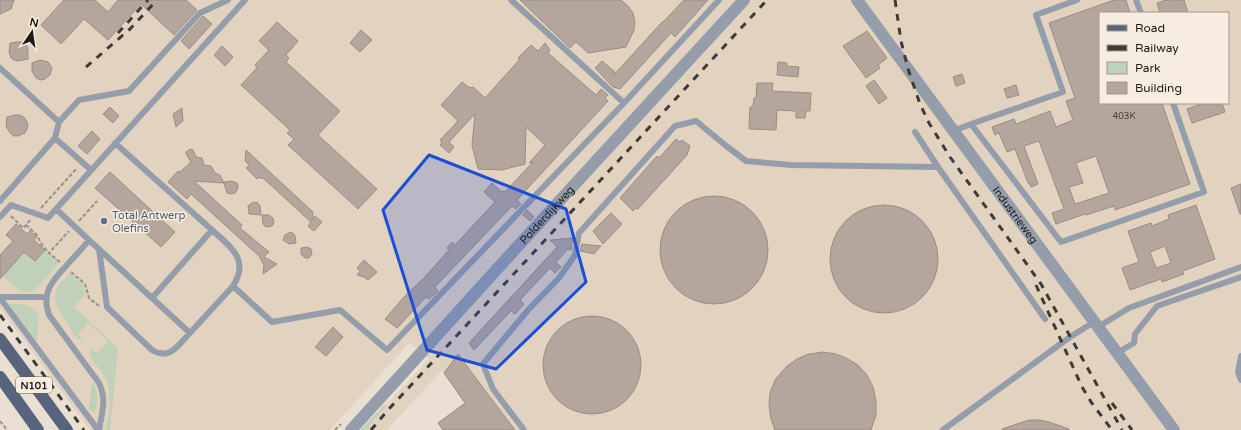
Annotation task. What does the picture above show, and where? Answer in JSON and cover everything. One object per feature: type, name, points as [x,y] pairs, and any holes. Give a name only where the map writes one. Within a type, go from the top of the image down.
[{"type":"main road","name":"N101","points":[[0,339],[67,430]]},
{"type":"main road","name":"N101","points":[[0,377],[38,430]]},
{"type":"street","name":"Polderdijkweg","points":[[351,430],[522,240],[744,0]]},
{"type":"street","name":"Industrieweg","points":[[857,0],[1174,430]]},
{"type":"lane","points":[[0,201],[55,138],[60,122],[79,100],[129,91],[200,13],[228,0]]},
{"type":"lane","points":[[0,217],[11,205],[48,218],[245,0]]},
{"type":"lane","points":[[511,0],[624,103]]},
{"type":"lane","points":[[232,286],[272,322],[340,310],[387,350],[624,103],[719,0]]},
{"type":"lane","points":[[953,131],[1063,92],[1036,15],[1077,0]]},
{"type":"lane","points":[[1136,0],[1141,12]]},
{"type":"lane","points":[[0,68],[60,122]]},
{"type":"lane","points":[[971,124],[1061,242],[1204,192],[1172,104]]},
{"type":"lane","points":[[524,430],[493,389],[483,364],[528,310],[559,278],[575,255],[579,233],[675,126],[696,121],[746,161],[791,165],[938,167]]},
{"type":"lane","points":[[915,132],[1045,319]]},
{"type":"lane","points":[[55,138],[91,170]]},
{"type":"lane","points":[[99,249],[107,307],[152,350],[159,354],[172,352],[232,286],[237,279],[239,272],[240,264],[238,258],[229,245],[115,143]]},
{"type":"lane","points":[[56,209],[190,333]]},
{"type":"lane","points":[[152,298],[212,230]]},
{"type":"lane","points":[[89,240],[54,280],[46,297],[49,315],[99,383],[103,391],[104,398],[98,430]]},
{"type":"lane","points":[[943,430],[1070,337],[1129,308],[1241,267]]},
{"type":"lane","points":[[1117,353],[1134,343],[1135,334],[1157,306],[1241,277]]},
{"type":"lane","points":[[0,297],[46,297]]},
{"type":"lane","points":[[0,297],[98,430]]},
{"type":"lane","points":[[1241,356],[1238,372],[1241,380]]},
{"type":"path","points":[[97,201],[49,252],[85,284],[89,298],[100,308]]},
{"type":"path","points":[[6,211],[23,228],[26,225]]},
{"type":"path","points":[[0,421],[7,430]]},
{"type":"highlighted area","points":[[429,155],[566,209],[586,282],[496,369],[427,350],[383,210]]},
{"type":"shaded area","points":[[0,0],[1241,0],[1241,430],[486,430],[442,370],[387,430],[366,430],[378,414],[429,359],[410,342],[330,430],[90,430],[0,308]]},
{"type":"green space","points":[[45,250],[59,263],[35,290],[30,292],[19,290],[3,276],[24,252]]},
{"type":"green space","points":[[70,273],[83,285],[85,295],[74,307],[118,348],[110,430],[106,430],[110,403],[108,383],[90,354],[92,348],[97,353],[108,341],[88,323],[78,334],[83,340],[79,340],[63,318],[56,304],[56,290],[60,283]]},
{"type":"green space","points":[[10,304],[26,305],[39,315],[37,340],[35,340]]},
{"type":"green space","points":[[92,382],[97,393],[96,410],[93,412],[90,411],[89,408]]},
{"type":"green space","points":[[384,405],[386,406],[366,430],[360,430]]},
{"type":"building","points":[[0,0],[14,0],[11,9],[0,14]]},
{"type":"building","points":[[64,0],[95,0],[108,12],[118,0],[186,0],[197,10],[174,35],[141,4],[108,40],[84,19],[61,44],[41,25]]},
{"type":"building","points":[[520,0],[621,0],[633,13],[635,22],[634,30],[626,47],[588,53],[576,42],[570,48]]},
{"type":"building","points":[[684,0],[708,0],[675,37],[671,33],[620,89],[613,87],[595,68],[602,61],[615,72],[613,76]]},
{"type":"building","points":[[1114,0],[1126,0],[1130,12],[1099,12],[1099,104],[1162,104],[1190,184],[1115,210],[1114,206],[1056,224],[1052,213],[1064,209],[1039,141],[1024,146],[1038,184],[1031,187],[1028,183],[1015,149],[1007,152],[999,133],[995,135],[992,127],[1014,119],[1016,124],[1050,111],[1056,127],[1073,120],[1066,101],[1075,98],[1049,23]],"holes":[[[1096,156],[1109,193],[1075,204],[1069,187],[1083,183],[1076,163]]]},
{"type":"building","points":[[1166,0],[1184,0],[1188,12],[1160,12],[1157,3]]},
{"type":"building","points":[[203,16],[212,24],[189,49],[181,41]]},
{"type":"building","points":[[277,22],[298,41],[286,55],[289,58],[286,62],[340,111],[318,135],[377,189],[358,209],[288,145],[294,139],[287,133],[290,130],[241,85],[257,68],[255,65],[269,50],[259,41]]},
{"type":"building","points":[[361,30],[372,40],[360,52],[350,43]]},
{"type":"building","points":[[867,31],[887,58],[878,65],[880,68],[866,78],[843,46]]},
{"type":"building","points":[[22,42],[27,46],[28,59],[18,61],[11,58],[9,52],[10,43]]},
{"type":"building","points":[[545,43],[550,50],[548,53],[596,95],[601,89],[608,95],[605,98],[608,101],[517,200],[521,204],[516,209],[512,206],[435,287],[438,291],[429,299],[426,297],[397,328],[385,319],[449,250],[447,248],[452,242],[455,245],[495,202],[484,192],[492,183],[502,192],[505,192],[533,162],[529,163],[545,145],[526,127],[525,164],[502,170],[478,169],[472,145],[475,114],[449,142],[454,147],[449,153],[440,145],[442,142],[440,140],[458,121],[441,105],[462,82],[470,88],[473,87],[485,98],[520,59],[518,58],[531,45],[538,51]]},
{"type":"building","points":[[222,46],[233,57],[225,66],[214,55]]},
{"type":"building","points":[[40,60],[48,62],[52,68],[50,75],[41,80],[36,78],[32,71],[32,63]]},
{"type":"building","points":[[778,62],[787,63],[787,66],[799,67],[798,77],[777,75]]},
{"type":"building","points":[[962,74],[965,83],[956,86],[953,77]]},
{"type":"building","points":[[874,80],[887,98],[879,104],[866,86]]},
{"type":"building","points":[[757,83],[773,83],[772,91],[811,93],[810,111],[806,111],[805,118],[796,118],[796,111],[777,110],[776,130],[749,129],[750,107],[753,107],[754,98],[756,98]]},
{"type":"building","points":[[1016,85],[1019,95],[1007,98],[1004,89]]},
{"type":"building","points":[[1201,104],[1222,104],[1225,112],[1192,123],[1187,109]]},
{"type":"building","points":[[110,107],[119,116],[113,123],[103,114]]},
{"type":"building","points":[[182,108],[183,121],[176,127],[173,114]]},
{"type":"building","points":[[15,115],[24,117],[28,124],[25,133],[18,136],[14,136],[10,133],[6,126],[7,117]]},
{"type":"building","points":[[92,131],[100,139],[87,154],[78,146]]},
{"type":"building","points":[[676,139],[680,142],[682,140],[690,146],[687,155],[638,209],[636,208],[633,211],[620,198],[657,156],[659,158]]},
{"type":"building","points":[[190,149],[193,150],[196,157],[202,158],[204,165],[211,166],[215,173],[220,175],[224,183],[194,181],[242,225],[240,228],[269,252],[264,257],[277,264],[263,274],[264,265],[259,256],[191,194],[187,199],[168,182],[178,171],[180,172],[191,162],[186,154],[186,152]]},
{"type":"building","points":[[246,150],[313,212],[312,220],[315,216],[322,222],[314,231],[308,226],[311,222],[263,178],[262,179],[259,177],[257,179],[246,168],[249,165],[245,161]]},
{"type":"building","points":[[110,172],[175,232],[161,247],[95,188]]},
{"type":"building","points":[[231,181],[237,183],[238,186],[235,193],[227,193],[224,182]]},
{"type":"building","points":[[1241,184],[1241,214],[1240,214],[1231,188]]},
{"type":"building","points":[[714,196],[735,200],[752,212],[764,229],[768,250],[764,271],[752,288],[735,300],[714,304],[693,300],[676,288],[664,271],[660,250],[664,229],[676,212],[693,200]]},
{"type":"building","points":[[254,202],[258,203],[260,206],[261,215],[249,214],[248,206]]},
{"type":"building","points":[[884,205],[905,209],[922,221],[934,238],[938,259],[934,280],[922,297],[905,309],[884,313],[863,309],[846,297],[834,280],[830,259],[834,238],[846,221],[863,209]]},
{"type":"building","points":[[1196,205],[1215,259],[1183,271],[1184,274],[1162,282],[1161,279],[1130,290],[1122,268],[1139,262],[1128,231],[1151,223],[1152,226],[1169,219],[1168,215]],"holes":[[[1165,246],[1171,263],[1156,268],[1150,252]]]},
{"type":"building","points":[[527,210],[534,217],[530,221],[523,215]]},
{"type":"building","points":[[611,213],[622,224],[603,244],[593,231]]},
{"type":"building","points":[[262,215],[269,215],[273,218],[274,222],[272,226],[266,227],[263,224]]},
{"type":"building","points":[[16,224],[27,234],[30,231],[37,237],[34,240],[45,250],[35,261],[24,252],[0,279],[0,255],[13,241],[6,235]]},
{"type":"building","points":[[290,232],[294,234],[296,243],[289,244],[283,240],[285,235]]},
{"type":"building","points":[[573,238],[571,250],[568,249],[556,262],[561,267],[555,273],[550,268],[520,300],[524,304],[515,314],[511,311],[474,350],[469,343],[557,247],[550,240]]},
{"type":"building","points":[[582,244],[601,246],[594,254],[580,251]]},
{"type":"building","points":[[307,247],[311,249],[312,254],[309,258],[305,258],[301,254],[301,248]]},
{"type":"building","points":[[364,260],[377,272],[368,280],[357,275],[360,271],[357,268]]},
{"type":"building","points":[[592,316],[611,319],[627,330],[638,346],[641,365],[638,384],[627,400],[611,411],[592,414],[573,411],[557,400],[546,384],[543,365],[546,346],[557,330],[573,319]]},
{"type":"building","points":[[333,327],[343,337],[326,356],[315,347]]},
{"type":"building","points":[[823,352],[836,354],[846,358],[858,365],[867,375],[873,387],[876,401],[876,415],[871,430],[775,430],[771,419],[769,404],[770,393],[775,380],[786,367],[797,359],[809,354]]},
{"type":"building","points":[[458,354],[515,430],[443,430],[438,423],[465,403],[444,373]]},
{"type":"building","points":[[1029,420],[1049,422],[1069,430],[1002,429]]},
{"type":"railway","points":[[118,33],[148,0]]},
{"type":"railway","points":[[86,67],[130,29],[157,0]]},
{"type":"railway","points":[[371,430],[767,0]]},
{"type":"railway","points":[[895,0],[901,41],[908,69],[920,104],[929,123],[950,157],[1041,284],[1122,430]]},
{"type":"railway","points":[[1036,285],[1082,387],[1091,402],[1112,430]]},
{"type":"railway","points":[[0,315],[84,430]]},
{"type":"railway","points":[[1112,403],[1132,430]]},
{"type":"place","name":"Total Antwerp Olefins","points":[[104,221]]}]
